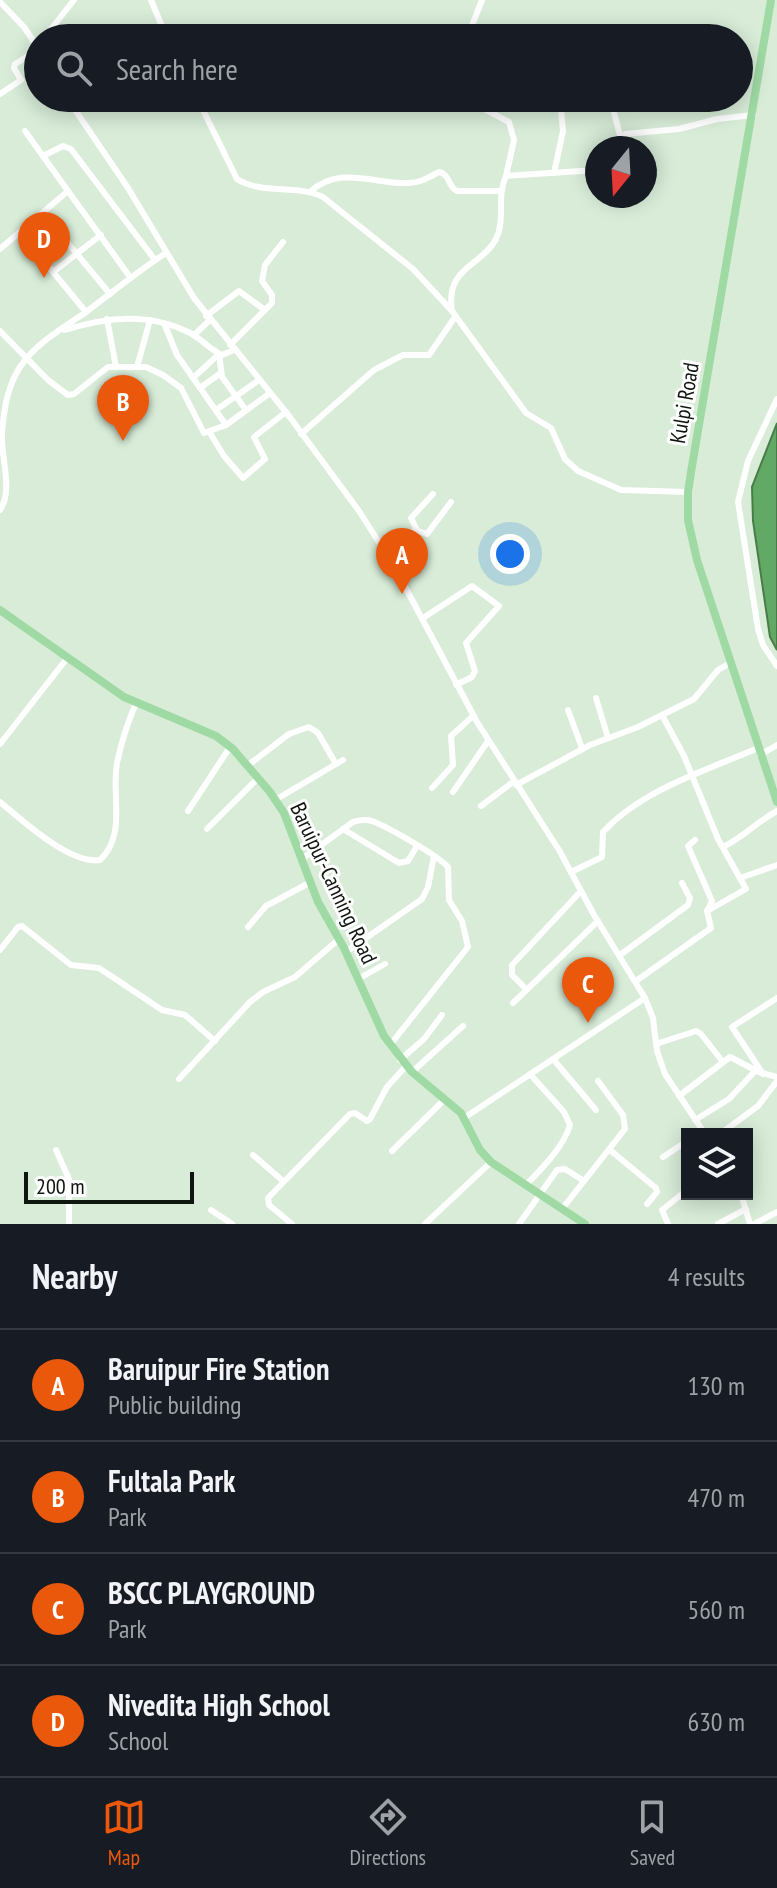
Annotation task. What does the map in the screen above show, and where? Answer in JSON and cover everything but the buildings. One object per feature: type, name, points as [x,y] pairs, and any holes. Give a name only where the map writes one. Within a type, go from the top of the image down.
[{"type":"main road","name":"Kulpi Road","points":[[771,0],[688,492],[688,520],[697,560],[777,802]]},
{"type":"main road","name":"Baruipur-Canning Road","points":[[1,612],[136,703],[198,726],[230,747],[284,813],[318,902],[346,952],[390,1045],[406,1066],[464,1118],[480,1150],[491,1162],[585,1224]]},
{"type":"street","points":[[55,24],[74,0]]},
{"type":"street","points":[[151,0],[161,24]]},
{"type":"street","points":[[473,24],[482,0]]},
{"type":"street","points":[[0,2],[24,27]]},
{"type":"street","points":[[0,94],[21,80],[14,68],[24,58]]},
{"type":"street","points":[[76,112],[128,188],[208,318],[286,412],[359,511],[384,551],[423,618],[473,716],[514,784],[535,810],[636,981],[653,1018],[656,1044],[665,1074],[701,1128]]},
{"type":"street","points":[[204,112],[237,179],[249,185],[310,192],[329,201],[413,269],[454,314],[526,413],[550,427],[565,459],[578,471],[621,490],[688,492]]},
{"type":"street","points":[[301,434],[374,370],[399,355],[429,355],[454,314],[451,300],[459,274],[498,235],[501,191],[514,140],[509,122],[488,112]]},
{"type":"street","points":[[554,173],[563,131],[561,112]]},
{"type":"street","points":[[614,112],[620,136]]},
{"type":"street","points":[[623,136],[753,115]]},
{"type":"street","points":[[25,131],[130,277]]},
{"type":"street","points":[[43,156],[63,146],[71,149],[155,260]]},
{"type":"street","points":[[506,176],[585,171]]},
{"type":"street","points":[[310,192],[328,180],[368,177],[409,183],[439,172],[446,175],[457,191],[501,191]]},
{"type":"street","points":[[0,249],[68,191]]},
{"type":"street","points":[[43,213],[110,294]]},
{"type":"street","points":[[21,233],[86,312]]},
{"type":"street","points":[[53,272],[101,235]]},
{"type":"street","points":[[193,378],[219,354],[232,347],[273,299],[262,281],[264,269],[283,242]]},
{"type":"street","points":[[0,510],[6,502],[7,492],[1,455],[4,400],[18,370],[28,357],[58,332],[166,253]]},
{"type":"street","points":[[194,335],[239,291],[265,310]]},
{"type":"street","points":[[58,332],[107,319],[150,320],[194,335],[219,354],[221,373],[246,410]]},
{"type":"street","points":[[107,319],[116,367]]},
{"type":"street","points":[[137,367],[150,320]]},
{"type":"street","points":[[164,323],[169,340],[226,425]]},
{"type":"street","points":[[0,331],[48,380],[68,395],[74,394],[108,367],[149,368],[179,386],[204,433],[226,425],[270,393]]},
{"type":"street","points":[[200,388],[221,373]]},
{"type":"street","points":[[216,410],[259,380]]},
{"type":"street","points":[[777,399],[748,461],[738,502],[758,629],[763,645],[777,666]]},
{"type":"street","points":[[210,433],[243,478],[265,459],[254,437],[286,412]]},
{"type":"street","points":[[433,494],[411,518],[423,534],[428,533],[451,502]]},
{"type":"street","points":[[384,551],[417,530]]},
{"type":"street","points":[[423,618],[472,586],[499,606],[466,643],[475,671],[472,677],[456,685]]},
{"type":"street","points":[[0,744],[68,657]]},
{"type":"street","points":[[481,806],[514,784],[582,748],[694,699],[718,670],[730,663]]},
{"type":"street","points":[[596,698],[608,738]]},
{"type":"street","points":[[0,802],[50,841],[88,861],[100,860],[108,850],[115,830],[116,766],[136,703]]},
{"type":"street","points":[[568,710],[582,748]]},
{"type":"street","points":[[662,715],[745,891],[707,911]]},
{"type":"street","points":[[432,788],[453,765],[451,736],[473,716]]},
{"type":"street","points":[[247,766],[289,734],[309,727],[318,733],[340,762],[275,800]]},
{"type":"street","points":[[453,792],[488,741]]},
{"type":"street","points":[[571,872],[602,857],[603,832],[648,797],[692,776],[777,745]]},
{"type":"street","points":[[188,811],[230,747]]},
{"type":"street","points":[[207,829],[258,778]]},
{"type":"street","points":[[723,847],[743,838],[759,822],[777,811]]},
{"type":"street","points":[[302,859],[356,821],[368,820],[417,846],[448,867],[449,900],[462,921],[468,947],[390,1045]]},
{"type":"street","points":[[343,829],[399,863],[410,859],[417,846]]},
{"type":"street","points":[[636,981],[709,932],[711,924],[707,911],[712,901],[688,846],[695,840]]},
{"type":"street","points":[[346,952],[422,899],[428,887],[434,856]]},
{"type":"street","points":[[740,878],[777,865]]},
{"type":"street","points":[[248,927],[266,906],[311,882]]},
{"type":"street","points":[[620,955],[688,905],[690,898],[682,883]]},
{"type":"street","points":[[526,989],[512,975],[512,965],[581,891]]},
{"type":"street","points":[[513,1003],[598,921]]},
{"type":"street","points":[[0,950],[22,926],[71,965],[99,968],[162,1010],[185,1015],[215,1041]]},
{"type":"street","points":[[179,1079],[250,1002],[263,992],[295,977],[339,939]]},
{"type":"street","points":[[358,979],[385,964]]},
{"type":"street","points":[[464,1118],[645,998]]},
{"type":"street","points":[[759,1072],[732,1027],[777,998]]},
{"type":"street","points":[[292,1224],[267,1202],[283,1181],[350,1114],[355,1113],[367,1121],[370,1119],[387,1087],[442,1015]]},
{"type":"street","points":[[406,1066],[463,1026]]},
{"type":"street","points":[[656,1044],[696,1031],[723,1062]]},
{"type":"street","points":[[679,1096],[732,1057],[777,1079],[758,1106],[728,1128]]},
{"type":"street","points":[[553,1059],[596,1110]]},
{"type":"street","points":[[697,1128],[759,1072]]},
{"type":"street","points":[[526,1185],[550,1158],[570,1125],[564,1112],[530,1074]]},
{"type":"street","points":[[562,1209],[623,1134],[626,1121],[598,1081]]},
{"type":"street","points":[[392,1151],[445,1099]]},
{"type":"street","points":[[663,1157],[681,1145]]},
{"type":"street","points":[[56,1150],[69,1179],[69,1224]]},
{"type":"street","points":[[610,1150],[656,1188],[647,1204]]},
{"type":"street","points":[[253,1155],[283,1181]]},
{"type":"street","points":[[431,1222],[491,1162]]},
{"type":"street","points":[[519,1224],[561,1168],[584,1181]]},
{"type":"street","points":[[668,1224],[661,1214],[662,1210],[681,1195]]},
{"type":"street","points":[[743,1200],[752,1224],[777,1212]]},
{"type":"street","points":[[718,1224],[746,1209]]},
{"type":"street","points":[[211,1210],[232,1224]]},
{"type":"shaded area","points":[[777,423],[777,650],[770,637],[753,521],[752,487]]},
{"type":"place","name":"Nivedita High School","points":[[44,278]]},
{"type":"place","name":"Fultala Park","points":[[123,441]]},
{"type":"place","name":"Baruipur Fire Station","points":[[402,594]]},
{"type":"place","name":"BSCC PLAYGROUND","points":[[588,1023]]}]
